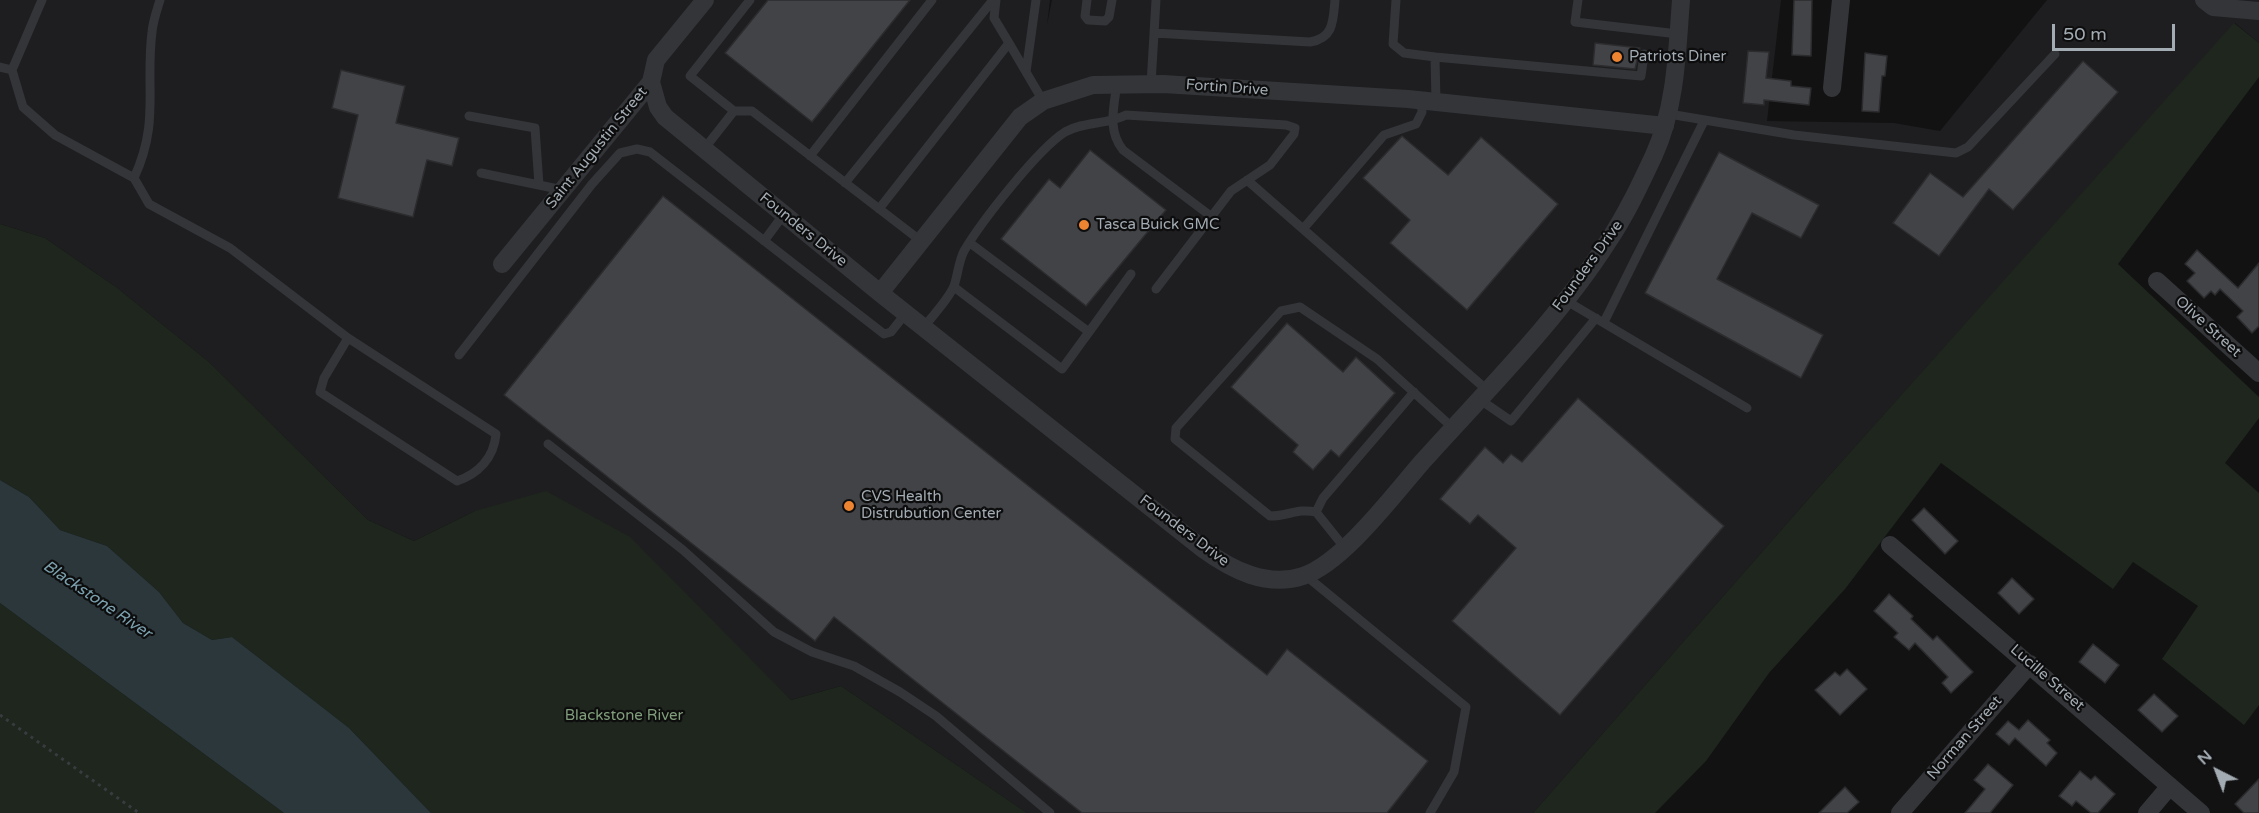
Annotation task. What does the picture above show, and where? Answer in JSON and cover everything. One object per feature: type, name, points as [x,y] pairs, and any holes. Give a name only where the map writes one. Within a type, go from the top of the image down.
[{"type":"street","name":"Saint Augustin Street","points":[[502,264],[651,82],[656,60],[705,0]]},
{"type":"street","name":"Founders Drive","points":[[651,82],[658,106],[665,117],[906,313],[1220,561],[1258,578],[1281,581],[1305,575],[1326,564],[1344,547],[1453,428],[1565,300],[1607,244],[1629,208],[1667,120],[1681,0]]},
{"type":"street","points":[[1832,88],[1841,0]]},
{"type":"street","points":[[2204,0],[2213,7],[2259,10]]},
{"type":"street","name":"Fortin Drive","points":[[880,292],[1007,130],[1043,101],[1068,91],[1117,83],[1150,84],[1428,101],[1667,120]]},
{"type":"street","name":"Olive Street","points":[[2157,281],[2259,373]]},
{"type":"street","name":"Lucille Street","points":[[1890,545],[2201,813]]},
{"type":"street","name":"Norman Street","points":[[1900,813],[2030,664]]},
{"type":"street","points":[[2147,813],[2170,786]]},
{"type":"lane","points":[[42,0],[12,70],[23,107],[55,135],[134,178],[149,204],[230,248],[348,338],[496,435],[495,448],[474,475],[457,481],[320,392],[324,378],[348,338]]},
{"type":"lane","points":[[134,178],[145,153],[152,109],[152,32],[160,0]]},
{"type":"lane","points":[[750,0],[690,76],[734,111],[752,111],[921,241]]},
{"type":"lane","points":[[810,156],[932,0]]},
{"type":"lane","points":[[845,183],[994,0]]},
{"type":"lane","points":[[994,0],[994,18],[1043,101]]},
{"type":"lane","points":[[1026,72],[1036,0]]},
{"type":"lane","points":[[1087,0],[1085,16],[1088,20],[1105,21],[1109,17],[1112,0]]},
{"type":"lane","points":[[1150,84],[1156,0]]},
{"type":"lane","points":[[1154,33],[1310,42],[1322,40],[1332,29],[1335,0]]},
{"type":"lane","points":[[1396,0],[1393,44],[1404,53],[1641,76],[1644,54]]},
{"type":"lane","points":[[1578,0],[1575,22],[1678,34]]},
{"type":"lane","points":[[879,209],[1009,43]]},
{"type":"lane","points":[[1667,120],[1704,121],[1794,135],[1956,153],[1968,147],[2055,54]]},
{"type":"lane","points":[[1304,229],[1384,135],[1416,124],[1428,101],[1435,57]]},
{"type":"lane","points":[[0,67],[12,70]]},
{"type":"lane","points":[[1117,83],[1112,123],[1114,139],[1123,150],[1212,217]]},
{"type":"lane","points":[[705,149],[734,111]]},
{"type":"lane","points":[[924,327],[954,287],[956,268],[970,243],[1046,146],[1066,131],[1093,123],[1112,123],[1126,115],[1286,125],[1295,128],[1294,134],[1270,165],[1231,190],[1156,289]]},
{"type":"lane","points":[[469,116],[535,128],[539,185]]},
{"type":"lane","points":[[1247,180],[1304,229],[1511,421],[1600,320],[1704,121]]},
{"type":"lane","points":[[459,355],[592,184],[620,153],[637,149],[650,152],[885,334],[891,332],[906,313]]},
{"type":"lane","points":[[481,173],[562,190]]},
{"type":"lane","points":[[764,241],[784,214]]},
{"type":"lane","points":[[970,243],[1089,332]]},
{"type":"lane","points":[[954,287],[1062,369],[1131,274]]},
{"type":"lane","points":[[1565,300],[1747,408]]},
{"type":"lane","points":[[1344,547],[1316,512],[1301,509],[1285,516],[1270,516],[1175,439],[1176,428],[1281,311],[1300,307],[1377,359],[1453,428]]},
{"type":"lane","points":[[1316,512],[1323,498],[1414,392]]},
{"type":"lane","points":[[548,444],[682,550],[774,632],[813,652],[854,666],[900,692],[936,716],[1050,813]]},
{"type":"lane","points":[[1305,575],[1466,706],[1454,772],[1430,813]]},
{"type":"path","points":[[0,716],[140,813]]},
{"type":"shaded area","points":[[0,0],[1050,0],[1047,25],[1052,0],[1781,0],[1767,121],[1894,123],[1940,131],[2047,0],[2259,0],[2259,43],[2235,23],[1819,487],[1533,813],[1027,813],[841,686],[791,700],[732,642],[475,511],[414,541],[368,520],[209,362],[116,287],[45,238],[0,224]]},
{"type":"green space","points":[[2234,23],[2259,43],[2259,77],[2118,264],[2259,397],[2259,418],[2225,463],[2259,493],[2259,705],[2244,725],[2162,659],[2198,606],[2133,562],[2113,589],[1941,463],[1845,589],[1769,673],[1706,761],[1655,813],[1533,813],[1819,487]]},
{"type":"green space","name":"Blackstone River","points":[[0,224],[45,238],[116,287],[209,362],[368,520],[414,541],[475,511],[546,491],[630,537],[791,700],[841,686],[1027,813],[431,813],[350,729],[232,637],[212,640],[183,623],[159,592],[107,546],[60,530],[29,497],[0,480]]},
{"type":"green space","points":[[0,603],[284,813],[0,813]]},
{"type":"water","name":"Blackstone River","points":[[0,480],[29,497],[60,530],[107,546],[159,592],[183,623],[212,640],[232,637],[349,728],[431,813],[284,813],[0,603]]},
{"type":"building","points":[[768,0],[910,0],[812,122],[725,53]]},
{"type":"building","points":[[1794,0],[1812,0],[1811,56],[1792,55]]},
{"type":"building","name":"Patriots Diner","points":[[1595,43],[1640,48],[1635,69],[1593,65]]},
{"type":"building","points":[[1748,51],[1769,52],[1766,78],[1791,81],[1791,86],[1811,88],[1809,105],[1764,100],[1764,105],[1743,103]]},
{"type":"building","points":[[1865,53],[1887,56],[1885,76],[1882,76],[1879,112],[1862,111]]},
{"type":"building","points":[[2083,61],[2118,92],[2013,210],[1989,189],[1939,256],[1893,223],[1930,173],[1963,197]]},
{"type":"building","points":[[341,70],[405,86],[396,123],[459,138],[452,166],[427,160],[413,217],[338,198],[358,115],[332,108]]},
{"type":"building","points":[[1402,136],[1448,175],[1481,137],[1558,204],[1467,310],[1390,243],[1410,220],[1363,178]]},
{"type":"building","name":"Tasca Buick GMC","points":[[1090,150],[1166,210],[1086,306],[1001,239],[1049,179],[1060,188]]},
{"type":"building","points":[[1719,152],[1819,205],[1801,238],[1752,213],[1717,279],[1823,335],[1801,378],[1645,293]]},
{"type":"building","name":"CVS Health Distrubution Center","points":[[663,196],[1267,675],[1287,649],[1428,761],[1387,813],[1082,813],[834,617],[815,641],[504,395]]},
{"type":"building","points":[[2197,250],[2238,288],[2259,263],[2259,326],[2252,333],[2237,317],[2243,311],[2220,289],[2215,295],[2211,291],[2204,298],[2187,281],[2195,273],[2185,264]]},
{"type":"building","points":[[1287,323],[1343,372],[1356,357],[1395,393],[1339,457],[1331,450],[1313,470],[1293,452],[1298,445],[1231,387]]},
{"type":"building","points":[[1578,398],[1724,526],[1560,715],[1452,621],[1516,548],[1478,515],[1470,524],[1440,499],[1485,447],[1503,463],[1511,454],[1522,462]]},
{"type":"building","points":[[1924,508],[1958,541],[1945,554],[1912,520]]},
{"type":"building","points":[[2012,578],[2034,599],[2019,614],[1998,593]]},
{"type":"building","points":[[1889,594],[1913,616],[1911,619],[1933,640],[1937,636],[1973,672],[1951,693],[1942,683],[1948,677],[1915,643],[1909,650],[1894,637],[1898,633],[1874,611]]},
{"type":"building","points":[[2093,644],[2119,665],[2105,683],[2079,662]]},
{"type":"building","points":[[1847,669],[1867,689],[1840,715],[1815,690],[1835,672],[1840,676]]},
{"type":"building","points":[[2154,694],[2178,716],[2162,732],[2138,710]]},
{"type":"building","points":[[2028,720],[2050,740],[2047,743],[2057,753],[2046,766],[2015,738],[2009,745],[1996,734],[2008,721],[2019,730]]},
{"type":"building","points":[[1988,764],[2013,785],[1990,813],[1965,813],[1985,789],[1974,780]]},
{"type":"building","points":[[2080,771],[2091,780],[2095,776],[2115,794],[2098,813],[2091,813],[2076,801],[2072,806],[2059,796]]},
{"type":"building","points":[[2259,779],[2259,813],[2244,813],[2235,804]]},
{"type":"building","points":[[1845,787],[1859,802],[1847,813],[1819,813]]},
{"type":"place","name":"Patriots Diner","points":[[1617,57]]},
{"type":"place","name":"Tasca Buick GMC","points":[[1084,225]]},
{"type":"place","name":"CVS Health Distrubution Center","points":[[849,506]]}]
